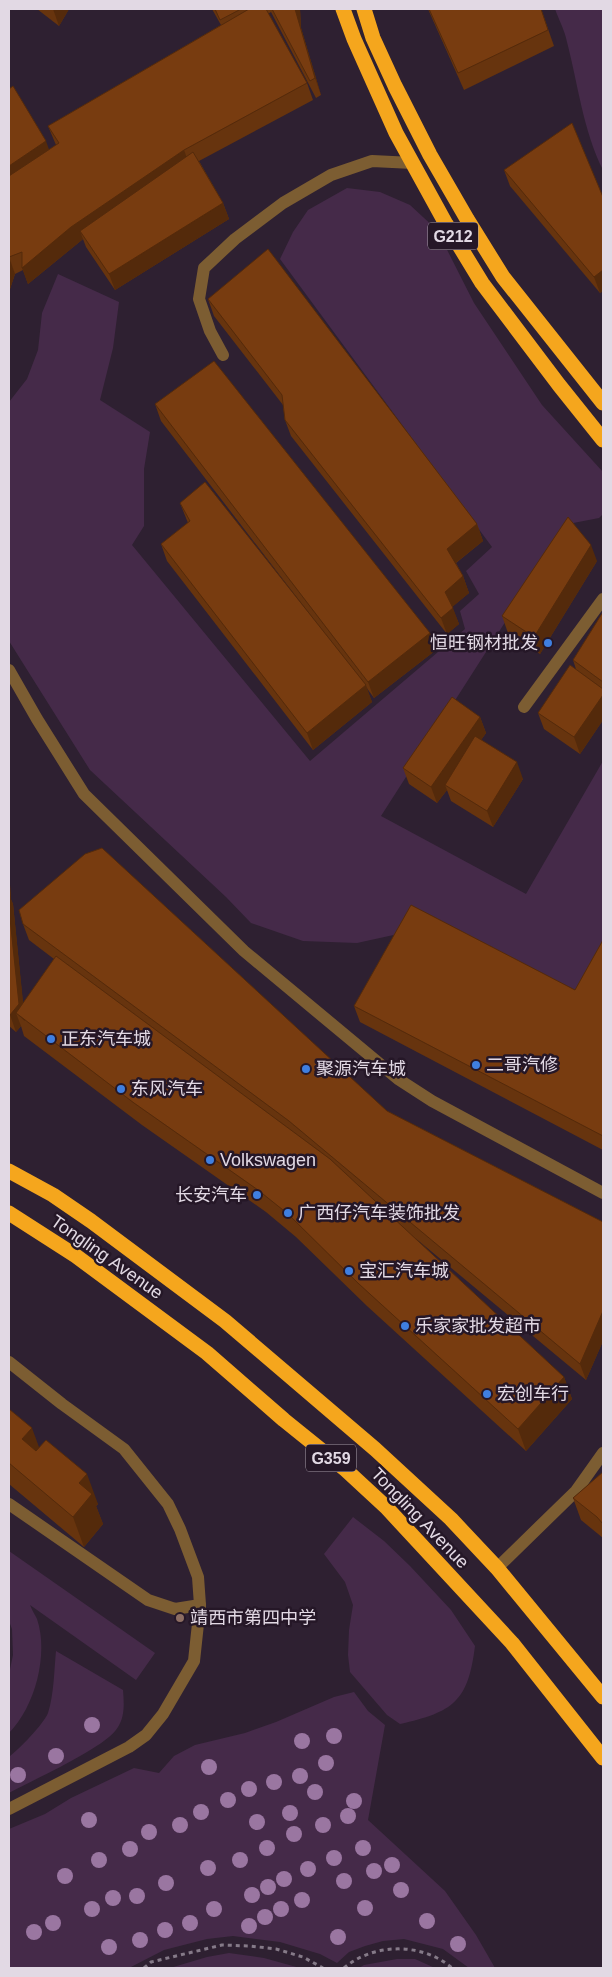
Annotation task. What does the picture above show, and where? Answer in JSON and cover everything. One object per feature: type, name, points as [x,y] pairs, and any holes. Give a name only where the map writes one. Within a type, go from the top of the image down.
[{"type":"highway","name":"G212","points":[[343,9],[354,40],[396,133],[446,224],[482,283],[603,440]]},
{"type":"highway","name":"G212","points":[[364,9],[374,38],[395,86],[430,155],[467,219],[503,277],[603,403]]},
{"type":"highway","name":"Tongling Avenue","points":[[9,1171],[53,1195],[91,1221],[225,1321],[375,1449],[451,1518],[496,1568],[603,1697]]},
{"type":"highway","name":"Tongling Avenue","points":[[9,1213],[76,1256],[207,1353],[346,1470],[386,1507],[512,1643],[603,1758]]},
{"type":"lane","points":[[222,355],[210,331],[199,299],[204,268],[235,239],[283,203],[331,176],[372,161],[413,163]]},
{"type":"lane","points":[[524,707],[603,599]]},
{"type":"lane","points":[[9,670],[84,794],[244,951],[398,1079],[432,1101],[603,1193]]},
{"type":"lane","points":[[9,1362],[62,1404],[124,1449],[148,1478],[168,1504],[180,1530],[198,1578],[200,1606],[194,1661],[163,1714],[146,1735],[129,1747],[9,1809]]},
{"type":"lane","points":[[496,1568],[576,1491],[603,1452]]},
{"type":"lane","points":[[9,1504],[148,1600],[175,1610],[200,1606]]},
{"type":"path","points":[[144,1968],[151,1962],[222,1945],[276,1949],[303,1957],[323,1968]]},
{"type":"path","points":[[344,1968],[351,1962],[373,1952],[398,1948],[422,1952],[445,1962],[452,1968]]},
{"type":"shaded area","points":[[555,9],[603,9],[603,170],[590,139],[566,38]]},
{"type":"shaded area","points":[[347,188],[380,192],[410,205],[437,230],[474,303],[542,405],[603,472],[603,514],[599,518],[568,524],[381,816],[526,894],[603,761],[603,950],[577,996],[398,934],[357,943],[303,941],[251,923],[226,897],[90,770],[9,641],[9,402],[27,379],[38,350],[42,313],[58,274],[119,302],[113,348],[100,400],[150,432],[144,469],[144,526],[132,545],[310,761],[465,629],[460,611],[479,594],[466,571],[492,547],[280,259],[293,232],[308,210]]},
{"type":"shaded area","points":[[353,1517],[384,1541],[410,1566],[451,1610],[475,1646],[468,1680],[462,1692],[445,1709],[433,1715],[400,1724],[387,1715],[350,1672],[348,1655],[349,1630],[353,1605],[345,1582],[324,1554]]},
{"type":"shaded area","points":[[9,1551],[155,1653],[136,1680],[30,1605],[37,1619],[40,1633],[40,1664],[37,1679],[26,1709],[9,1733],[9,1674],[13,1655],[12,1629],[9,1621]]},
{"type":"shaded area","points":[[56,1651],[123,1690],[124,1705],[122,1718],[118,1727],[111,1735],[84,1754],[9,1793],[9,1757],[36,1730],[48,1713],[53,1690]]},
{"type":"shaded area","points":[[354,1692],[368,1711],[385,1725],[368,1820],[445,1891],[476,1935],[495,1968],[469,1968],[443,1949],[404,1939],[383,1941],[365,1946],[349,1952],[337,1963],[320,1954],[280,1942],[233,1936],[207,1939],[164,1950],[129,1968],[9,1968],[9,1829],[45,1814],[71,1798],[134,1768],[159,1773],[174,1756],[195,1745],[245,1733],[334,1697]]},
{"type":"shaded area","points":[[229,1953],[264,1958],[300,1968],[170,1968],[207,1957]]},
{"type":"shaded area","points":[[397,1959],[415,1959],[435,1968],[359,1968],[364,1965]]},
{"type":"building","points":[[215,9],[241,9],[220,20]]},
{"type":"building","points":[[249,9],[266,9],[307,83],[184,150],[71,227],[22,268],[22,252],[9,257],[9,176],[59,143],[48,126]]},
{"type":"building","points":[[272,9],[295,9],[315,78],[310,81]]},
{"type":"building","points":[[429,9],[541,9],[548,30],[458,73]]},
{"type":"building","points":[[13,86],[46,141],[9,166],[9,89]]},
{"type":"building","points":[[572,123],[603,197],[603,270],[594,277],[504,170]]},
{"type":"building","points":[[193,152],[223,203],[109,274],[80,231]]},
{"type":"building","points":[[268,249],[477,524],[447,549],[463,576],[445,592],[453,608],[441,618],[285,420],[282,395],[208,299]]},
{"type":"building","points":[[214,361],[430,633],[368,682],[155,404]]},
{"type":"building","points":[[205,482],[366,685],[307,733],[161,544],[190,521],[180,503]]},
{"type":"building","points":[[568,517],[591,545],[534,637],[502,616]]},
{"type":"building","points":[[603,612],[603,682],[573,660]]},
{"type":"building","points":[[570,665],[603,689],[603,695],[574,737],[538,713]]},
{"type":"building","points":[[452,697],[480,717],[431,787],[403,768]]},
{"type":"building","points":[[475,736],[517,762],[487,811],[445,785]]},
{"type":"building","points":[[102,848],[387,1111],[603,1222],[603,1311],[580,1364],[289,1121],[23,924],[19,910],[85,854]]},
{"type":"building","points":[[411,905],[575,990],[603,940],[603,1136],[354,1006]]},
{"type":"building","points":[[9,909],[19,1004],[10,1015],[9,1014]]},
{"type":"building","points":[[56,956],[330,1159],[564,1377],[518,1429],[359,1284],[288,1214],[258,1190],[134,1103],[16,1013]]},
{"type":"building","points":[[9,1409],[32,1428],[22,1439],[36,1451],[46,1440],[87,1474],[79,1483],[92,1494],[73,1517],[9,1463]]},
{"type":"building","points":[[603,1472],[603,1524],[573,1498]]},
{"type":"place","name":"恒旺钢材批发","points":[[548,643]]},
{"type":"place","name":"正东汽车城","points":[[51,1039]]},
{"type":"place","name":"二哥汽修","points":[[476,1065]]},
{"type":"place","name":"聚源汽车城","points":[[306,1069]]},
{"type":"place","name":"东风汽车","points":[[121,1089]]},
{"type":"place","name":"Volkswagen","points":[[210,1160]]},
{"type":"place","name":"长安汽车","points":[[257,1195]]},
{"type":"place","name":"广西仔汽车装饰批发","points":[[288,1213]]},
{"type":"place","name":"宝汇汽车城","points":[[349,1271]]},
{"type":"place","name":"乐家家批发超市","points":[[405,1326]]},
{"type":"place","name":"宏创车行","points":[[487,1394]]},
{"type":"place","name":"靖西市第四中学","points":[[180,1618]]}]
